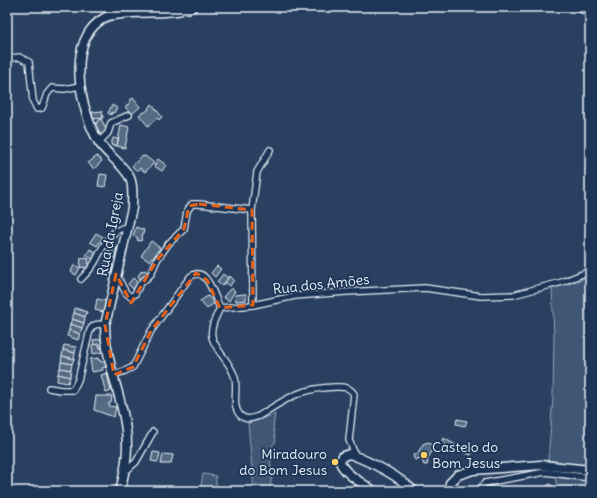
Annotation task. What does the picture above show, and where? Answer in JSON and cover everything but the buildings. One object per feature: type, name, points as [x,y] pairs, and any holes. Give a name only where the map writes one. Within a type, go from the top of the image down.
[{"type":"street","name":"Rua da Igreja","points":[[120,491],[124,473],[127,444],[124,421],[105,340],[105,326],[132,208],[132,188],[129,177],[99,142],[88,120],[80,86],[79,70],[82,50],[88,34],[97,22],[108,16],[193,7]]},
{"type":"street","points":[[575,7],[588,10]]},
{"type":"street","points":[[7,60],[20,57],[29,62],[33,101],[37,109],[42,108],[47,94],[52,88],[64,89],[80,86]]},
{"type":"street","points":[[99,142],[108,132],[111,123],[129,115]]},
{"type":"street","points":[[253,305],[252,210],[257,172],[270,150]]},
{"type":"street","points":[[116,274],[126,293],[131,297],[135,294],[140,284],[151,274],[157,260],[169,243],[184,229],[187,211],[189,206],[192,204],[252,210]]},
{"type":"street","points":[[81,279],[89,272],[112,234],[127,226]]},
{"type":"street","name":"Rua dos Amões","points":[[220,308],[253,305],[284,298],[316,294],[425,288],[481,296],[513,295],[562,282],[590,271]]},
{"type":"street","points":[[114,375],[133,367],[151,331],[190,277],[197,273],[202,275],[207,280],[220,308],[213,325],[212,338],[232,370],[235,378],[236,406],[242,417],[252,419],[259,416],[300,392],[326,387],[348,388],[354,394],[349,440],[356,456]]},
{"type":"street","points":[[49,388],[73,390],[78,380],[90,330],[93,325],[97,324],[105,326]]},
{"type":"street","points":[[124,473],[136,462],[153,432]]},
{"type":"street","points":[[374,491],[342,467],[340,462],[343,456],[350,454],[356,456],[398,477],[414,491]]},
{"type":"street","points":[[448,491],[450,484],[458,475],[473,470],[541,465],[590,470]]},
{"type":"street","points":[[478,491],[485,482],[545,472],[583,477],[590,475]]},
{"type":"highlighted area","points":[[199,204],[252,210],[253,305],[220,308],[207,280],[196,273],[151,331],[133,367],[114,375],[105,325],[116,274],[131,303],[157,260],[184,229],[189,206]]},
{"type":"shaded area","points":[[590,266],[590,465],[548,460],[553,398],[554,336],[552,289],[583,279]]},
{"type":"shaded area","points":[[275,414],[273,427],[276,441],[272,446],[274,455],[270,463],[273,472],[269,491],[254,491],[248,423]]},
{"type":"shaded area","points":[[203,474],[216,476],[216,491],[200,491]]},
{"type":"shaded area","points":[[555,477],[590,482],[590,491],[558,491]]},
{"type":"place","name":"Castelo do Bom Jesus","points":[[424,455]]},
{"type":"place","name":"Miradouro do Bom Jesus","points":[[335,462]]}]
